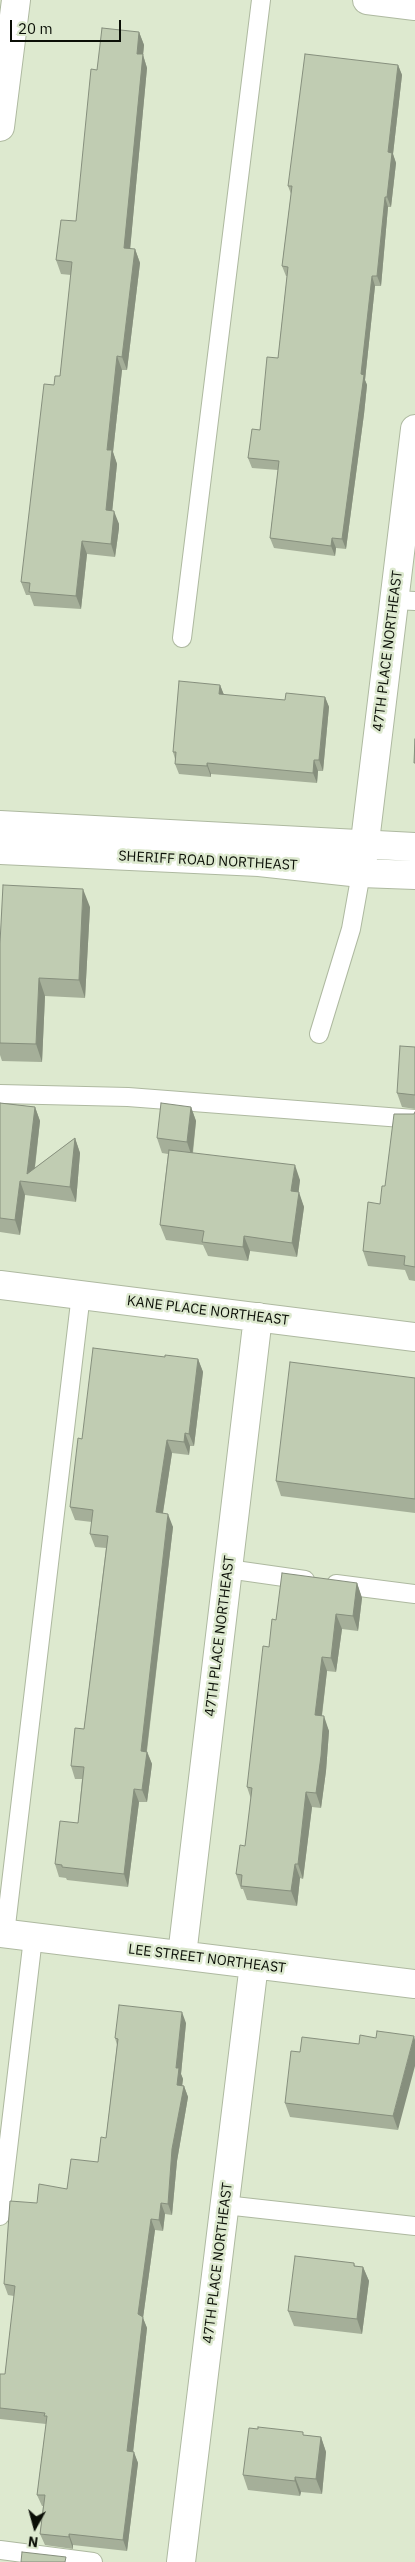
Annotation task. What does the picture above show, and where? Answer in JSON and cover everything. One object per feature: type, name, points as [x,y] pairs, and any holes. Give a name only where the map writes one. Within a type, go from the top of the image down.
[{"type":"street","points":[[0,127],[16,0]]},
{"type":"street","points":[[367,0],[415,6]]},
{"type":"street","name":"47TH PLACE NORTHEAST","points":[[361,872],[363,845],[405,601],[415,429]]},
{"type":"street","name":"SHERIFF ROAD NORTHEAST","points":[[0,825],[415,847]]},
{"type":"street","name":"SHERIFF ROAD NORTHEAST","points":[[0,850],[259,862],[415,875]]},
{"type":"street","name":"KANE PLACE NORTHEAST","points":[[0,1285],[415,1337]]},
{"type":"street","name":"47TH PLACE NORTHEAST","points":[[182,1955],[258,1317]]},
{"type":"street","name":"LEE STREET NORTHEAST","points":[[3,1933],[415,1984]]},
{"type":"street","name":"47TH PLACE NORTHEAST","points":[[181,2562],[254,1964]]},
{"type":"lane","points":[[182,638],[261,0]]},
{"type":"lane","points":[[318,1034],[351,928],[361,872]]},
{"type":"lane","points":[[0,1094],[128,1096],[415,1119]]},
{"type":"lane","points":[[3,1933],[81,1294]]},
{"type":"lane","points":[[228,1570],[415,1594]]},
{"type":"lane","points":[[0,2216],[33,1938]]},
{"type":"lane","points":[[225,2205],[415,2226]]},
{"type":"lane","points":[[0,2550],[93,2562]]},
{"type":"building","points":[[102,28],[139,32],[137,54],[143,54],[124,248],[135,249],[122,357],[117,356],[107,450],[112,450],[106,510],[114,511],[111,544],[82,541],[76,596],[29,592],[30,583],[21,582],[44,384],[54,385],[55,376],[60,376],[72,262],[56,260],[61,220],[76,221],[91,69],[97,70]]},
{"type":"building","points":[[305,54],[398,65],[388,152],[392,153],[387,197],[385,197],[377,276],[372,276],[361,374],[364,375],[342,539],[332,538],[331,546],[270,538],[279,461],[248,458],[252,429],[260,430],[267,357],[278,358],[288,267],[282,266],[292,186],[288,186]]},
{"type":"building","points":[[179,681],[220,685],[219,694],[285,700],[286,693],[325,697],[319,760],[314,760],[313,773],[207,763],[207,766],[175,764],[176,752],[173,752]]},
{"type":"building","points":[[3,885],[83,889],[79,980],[39,978],[36,1044],[0,1043],[0,943]]},
{"type":"building","points":[[400,1046],[415,1047],[415,1095],[397,1093]]},
{"type":"building","points":[[0,1103],[35,1107],[27,1174],[75,1138],[70,1187],[20,1181],[15,1220],[0,1218]]},
{"type":"building","points":[[161,1103],[191,1107],[187,1142],[157,1138]]},
{"type":"building","points":[[415,1112],[415,1267],[404,1265],[405,1256],[363,1251],[368,1202],[380,1204],[382,1186],[385,1186],[394,1114],[414,1114]]},
{"type":"building","points":[[169,1150],[295,1165],[291,1191],[299,1192],[292,1243],[244,1236],[243,1247],[202,1242],[204,1231],[160,1225]]},
{"type":"building","points":[[93,1348],[198,1359],[189,1434],[185,1433],[184,1442],[167,1440],[156,1512],[168,1514],[141,1751],[147,1752],[142,1790],[134,1789],[124,1874],[62,1867],[62,1865],[55,1864],[60,1821],[78,1823],[84,1767],[71,1766],[75,1728],[84,1729],[108,1536],[90,1534],[93,1510],[70,1507],[78,1438],[82,1439]]},
{"type":"building","points":[[290,1362],[415,1378],[415,1499],[276,1481]]},
{"type":"building","points":[[282,1573],[357,1583],[353,1616],[336,1614],[331,1658],[322,1657],[315,1715],[324,1716],[321,1756],[316,1793],[306,1792],[298,1864],[295,1864],[291,1891],[241,1886],[242,1875],[236,1874],[240,1845],[245,1846],[252,1788],[247,1787],[263,1646],[269,1647],[272,1619],[276,1620]]},
{"type":"building","points":[[119,2005],[182,2012],[176,2068],[179,2068],[177,2085],[184,2086],[172,2149],[168,2204],[161,2203],[159,2220],[151,2219],[138,2314],[143,2317],[127,2451],[134,2452],[123,2540],[69,2534],[69,2537],[40,2534],[45,2495],[37,2495],[47,2416],[44,2416],[45,2413],[0,2408],[0,2374],[5,2374],[15,2286],[4,2284],[10,2201],[37,2203],[39,2184],[67,2189],[71,2159],[98,2162],[101,2137],[106,2138],[118,2039],[115,2038]]},
{"type":"building","points":[[377,2031],[414,2036],[393,2116],[285,2103],[291,2051],[300,2052],[302,2037],[359,2044],[360,2035],[376,2038]]},
{"type":"building","points":[[295,2256],[354,2263],[354,2266],[363,2267],[357,2319],[288,2311]]},
{"type":"building","points":[[258,2427],[303,2432],[303,2435],[321,2437],[316,2479],[295,2477],[295,2481],[243,2475],[249,2428],[258,2429]]},
{"type":"building","points":[[22,2552],[66,2557],[65,2562],[21,2562]]}]
